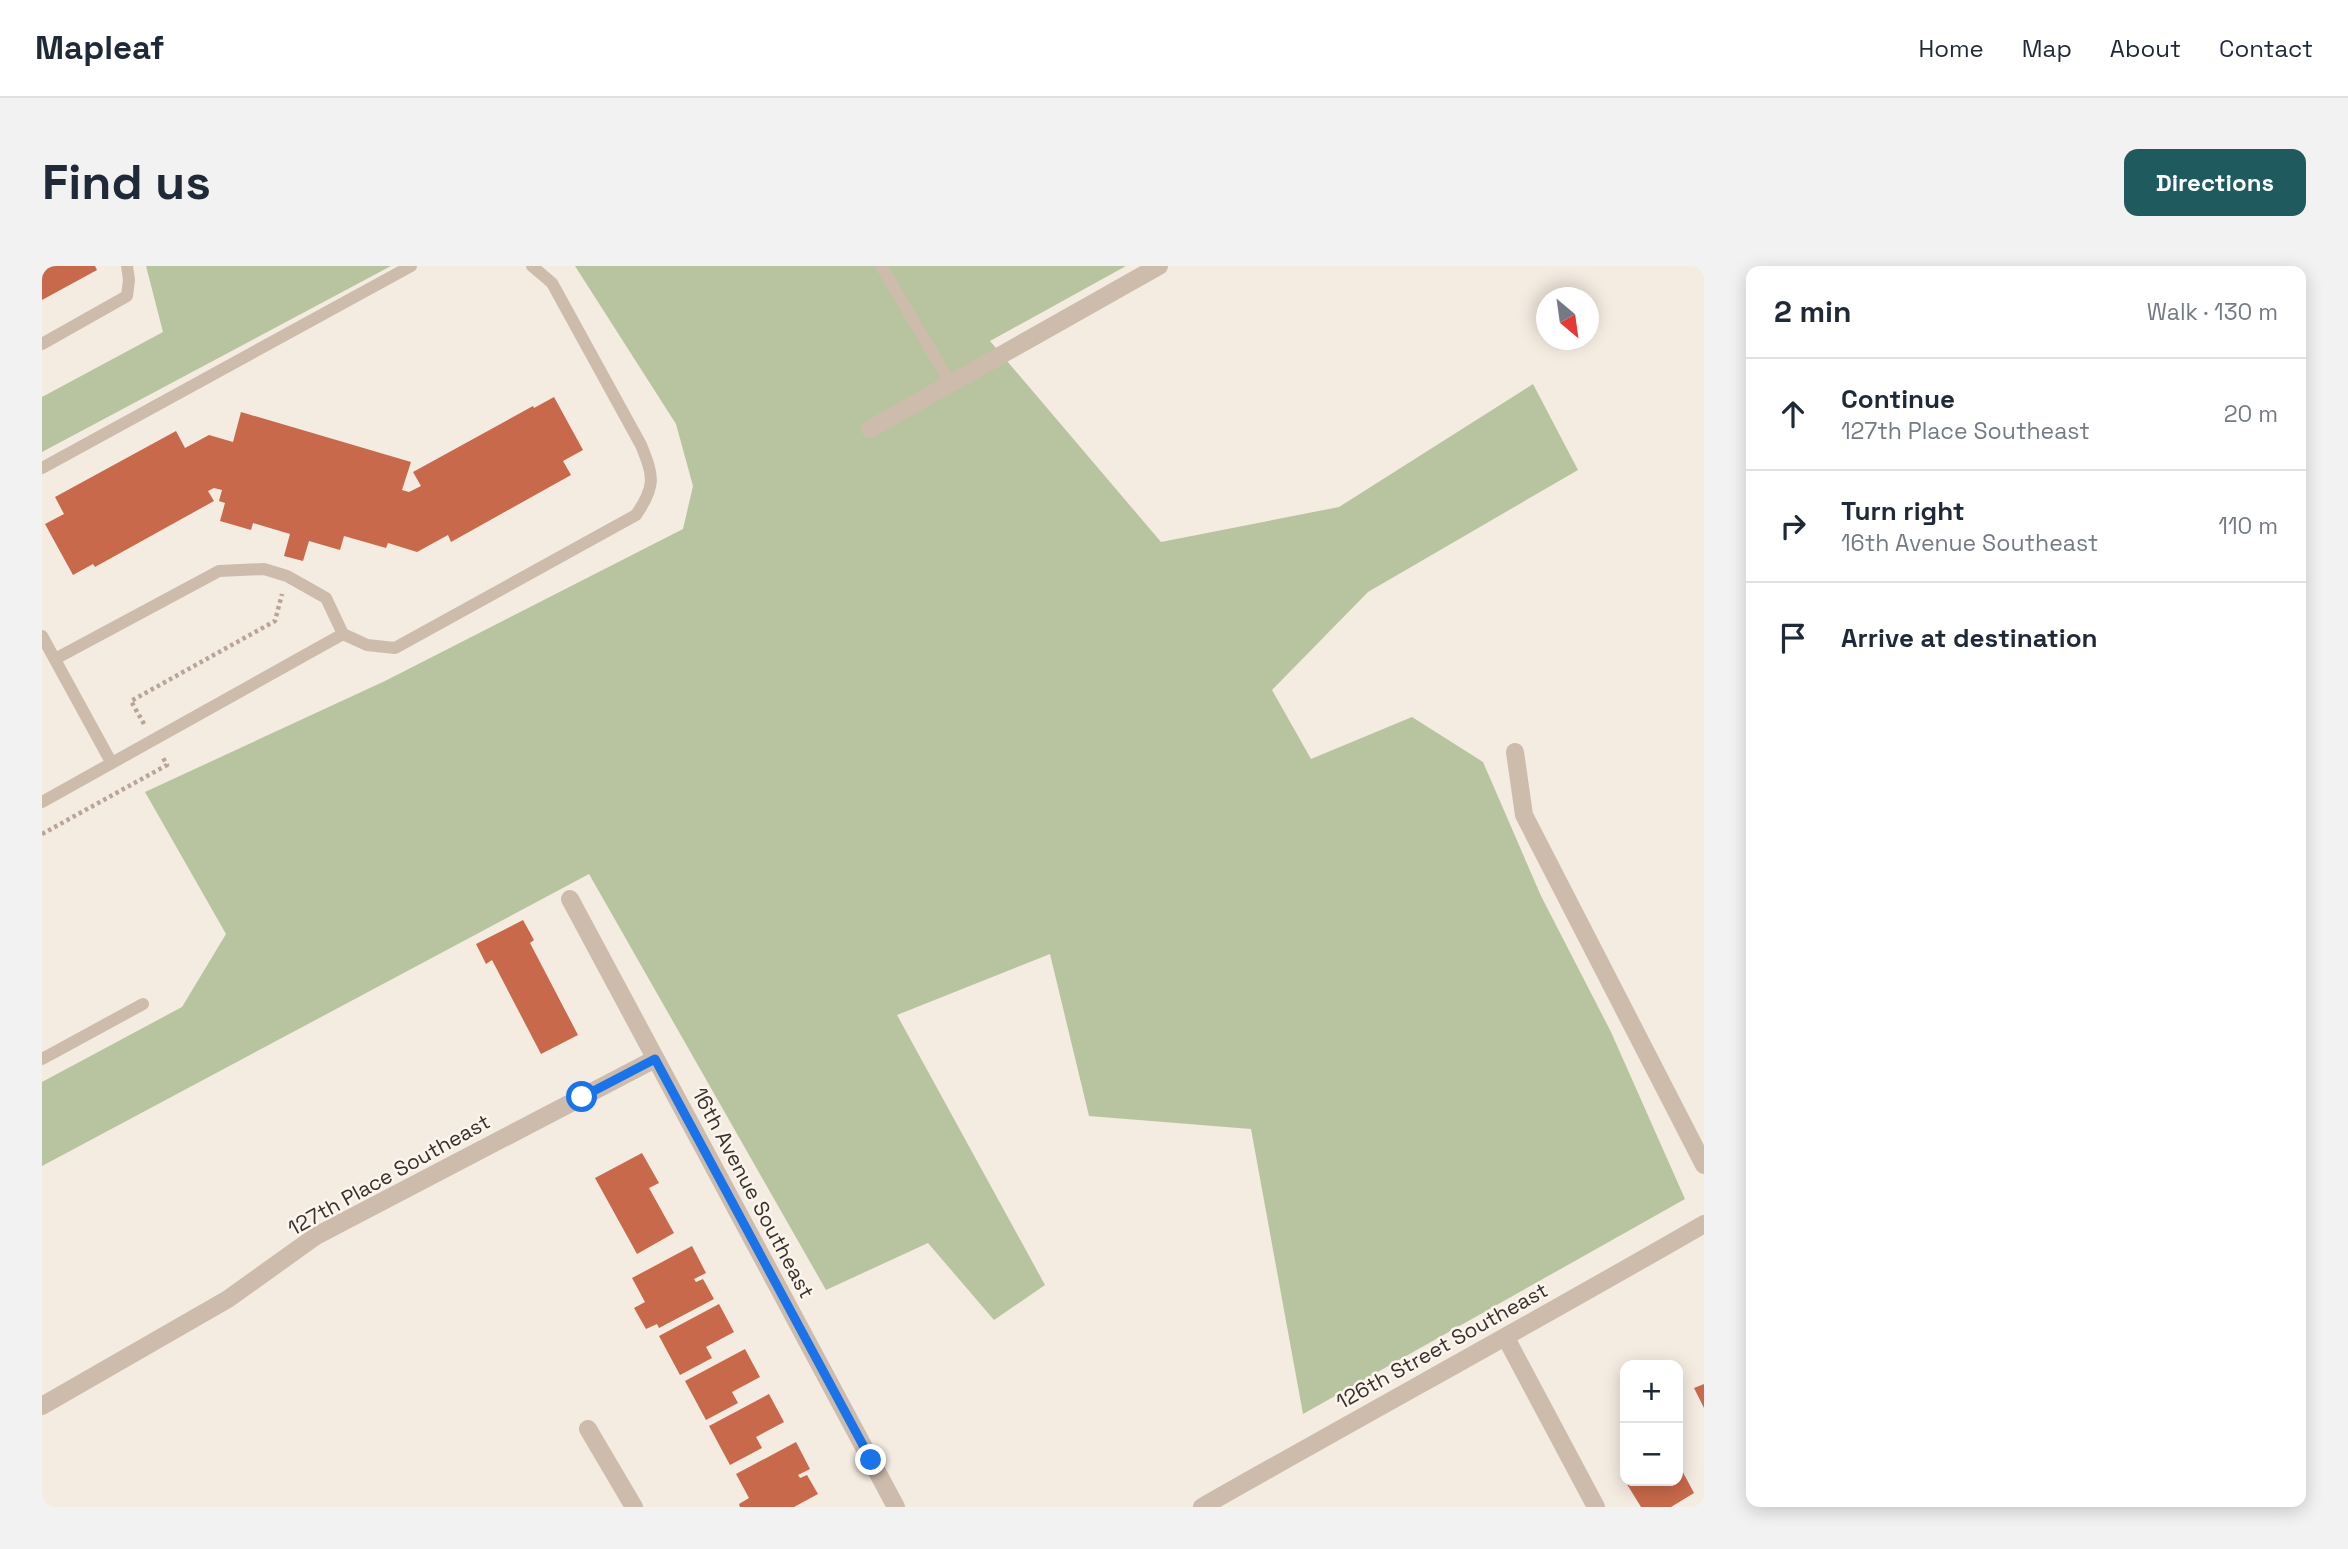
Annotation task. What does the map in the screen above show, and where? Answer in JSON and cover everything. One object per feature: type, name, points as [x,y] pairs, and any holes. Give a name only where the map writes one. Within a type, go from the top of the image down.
[{"type":"street","points":[[870,429],[1159,266]]},
{"type":"street","points":[[1515,752],[1524,816],[1704,1165]]},
{"type":"street","name":"16th Avenue Southeast","points":[[570,900],[896,1507]]},
{"type":"street","name":"127th Place Southeast","points":[[42,1406],[228,1299],[316,1236],[655,1059]]},
{"type":"street","name":"126th Street Southeast","points":[[1202,1507],[1704,1224]]},
{"type":"street","points":[[1506,1338],[1596,1507]]},
{"type":"street","points":[[588,1429],[635,1507]]},
{"type":"lane","points":[[42,344],[127,296],[130,280],[127,266]]},
{"type":"lane","points":[[42,468],[411,266]]},
{"type":"lane","points":[[55,659],[219,571],[264,569],[288,576],[326,598],[343,634],[367,645],[395,648],[636,515],[649,496],[652,470],[552,283],[532,266]]},
{"type":"lane","points":[[881,266],[951,384]]},
{"type":"lane","points":[[42,802],[343,634]]},
{"type":"lane","points":[[42,636],[111,762]]},
{"type":"lane","points":[[42,1059],[143,1004]]},
{"type":"green space","points":[[146,266],[391,266],[42,452],[42,397],[163,332]]},
{"type":"green space","points":[[575,266],[1126,266],[990,341],[1161,542],[1339,507],[1533,384],[1578,470],[1368,592],[1272,690],[1311,759],[1412,717],[1483,762],[1541,896],[1611,1032],[1685,1199],[1303,1414],[1251,1129],[1089,1116],[1050,954],[897,1015],[1045,1285],[994,1320],[928,1243],[826,1290],[589,874],[42,1166],[42,1082],[182,1007],[226,934],[145,792],[385,681],[683,529],[693,486],[676,424]]},
{"type":"building","points":[[42,266],[95,266],[97,270],[42,300]]},
{"type":"building","points":[[554,397],[583,450],[563,461],[571,475],[451,542],[448,535],[417,552],[388,543],[386,548],[344,536],[340,550],[309,541],[303,561],[284,556],[290,534],[253,523],[251,530],[220,521],[225,503],[219,501],[222,490],[214,488],[208,491],[214,501],[95,567],[93,564],[73,575],[45,524],[64,514],[55,497],[176,431],[185,448],[209,435],[233,442],[241,412],[411,462],[402,490],[409,492],[421,486],[413,472]]},
{"type":"building","points":[[523,920],[534,940],[530,943],[578,1035],[541,1054],[492,960],[486,964],[476,944]]},
{"type":"building","points":[[642,1153],[659,1183],[649,1188],[674,1233],[637,1254],[595,1178]]},
{"type":"building","points":[[692,1246],[706,1273],[694,1279],[696,1282],[703,1279],[714,1299],[659,1328],[657,1324],[646,1329],[634,1308],[645,1302],[632,1278]]},
{"type":"building","points":[[719,1304],[734,1332],[706,1347],[712,1358],[680,1375],[659,1336]]},
{"type":"building","points":[[745,1349],[760,1377],[732,1392],[738,1403],[706,1420],[685,1381]]},
{"type":"building","points":[[1704,1384],[1704,1408],[1694,1388]]},
{"type":"building","points":[[769,1394],[784,1422],[756,1437],[762,1448],[730,1465],[709,1426]]},
{"type":"building","points":[[796,1442],[810,1469],[798,1475],[800,1478],[807,1475],[818,1494],[794,1507],[740,1507],[739,1504],[749,1498],[736,1474]]},
{"type":"building","points":[[1683,1472],[1694,1493],[1671,1507],[1641,1507],[1628,1486],[1683,1486]]},
{"type":"route","points":[[582,1097],[655,1059],[871,1460]]}]
